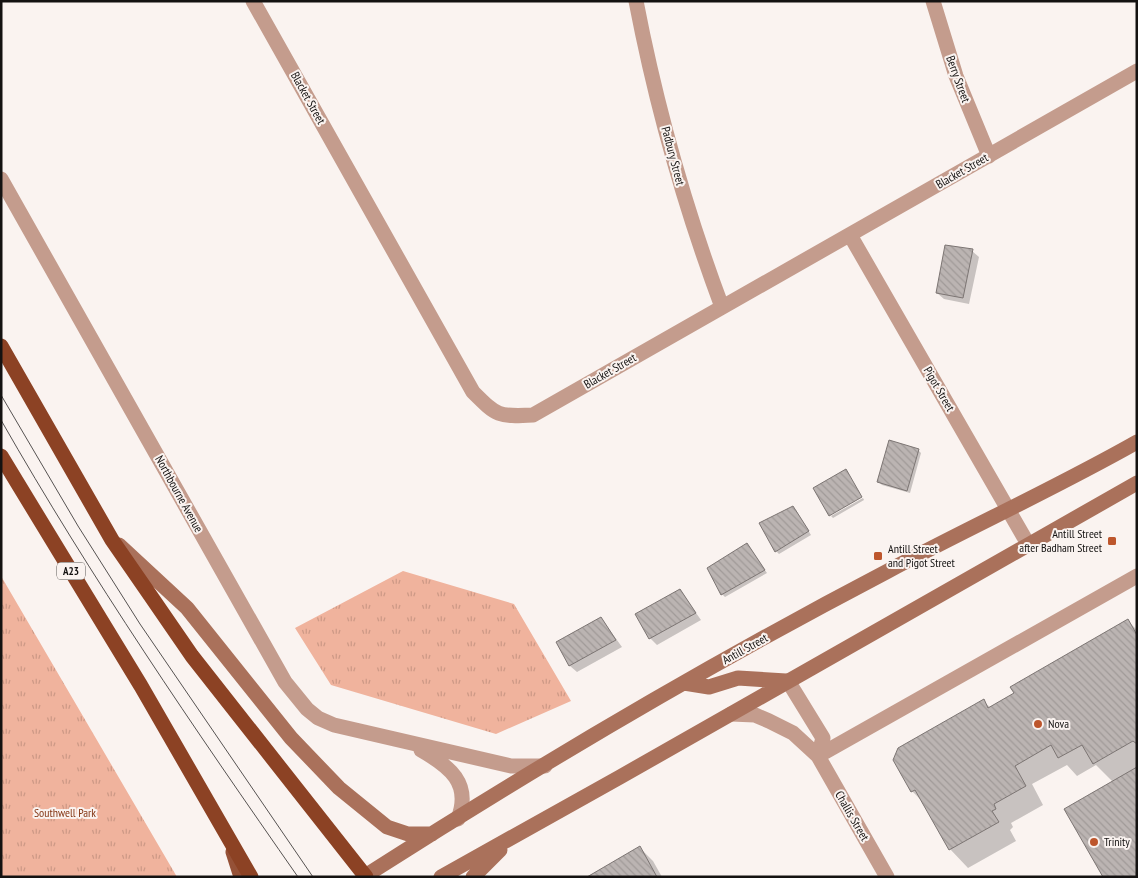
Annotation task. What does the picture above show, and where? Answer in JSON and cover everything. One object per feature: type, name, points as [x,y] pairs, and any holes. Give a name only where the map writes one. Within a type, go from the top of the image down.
[{"type":"highway","points":[[1,346],[112,540],[192,656],[365,876]]},
{"type":"highway","name":"A23","points":[[1,456],[6,469],[141,686],[251,877]]},
{"type":"main road","name":"Antill Street","points":[[365,876],[684,683],[887,571],[1137,442]]},
{"type":"main road","points":[[441,877],[1137,483]]},
{"type":"main road","points":[[112,540],[187,608],[291,738],[339,788],[388,828],[408,834],[434,834]]},
{"type":"main road","points":[[684,683],[709,687],[738,678],[788,681]]},
{"type":"main road","points":[[473,877],[513,836]]},
{"type":"main road","points":[[228,839],[240,877]]},
{"type":"street","name":"Blacket Street","points":[[253,1],[473,392],[493,412],[510,416],[533,415],[1137,71]]},
{"type":"street","name":"Padbury Street","points":[[636,1],[679,179],[722,307]]},
{"type":"street","name":"Berry Street","points":[[933,1],[956,76],[989,156]]},
{"type":"street","name":"Northbourne Avenue","points":[[1,178],[290,690],[307,709],[318,718],[334,725],[411,745],[511,766],[545,766]]},
{"type":"street","name":"Pigot Street","points":[[850,235],[1028,544]]},
{"type":"street","points":[[818,756],[1137,576]]},
{"type":"street","points":[[788,681],[823,738],[818,756]]},
{"type":"street","name":"Challis Street","points":[[731,714],[755,715],[768,720],[793,733],[818,756],[887,877]]},
{"type":"street","name":"Northbourne Avenue","points":[[411,745],[449,768],[456,775],[462,800],[458,819]]},
{"type":"green space","points":[[403,571],[514,604],[571,701],[496,734],[331,685],[295,628]]},
{"type":"green space","name":"Southwell Park","points":[[1,576],[177,877],[1,877]]},
{"type":"building","points":[[945,245],[973,249],[963,298],[936,293]]},
{"type":"building","points":[[889,440],[919,449],[907,491],[877,482]]},
{"type":"building","points":[[846,469],[862,497],[829,516],[813,488]]},
{"type":"building","points":[[793,506],[809,531],[775,552],[759,523]]},
{"type":"building","points":[[747,543],[765,570],[721,595],[707,568]]},
{"type":"building","points":[[680,589],[696,613],[649,639],[635,614]]},
{"type":"building","points":[[601,617],[616,640],[569,666],[556,642]]},
{"type":"building","name":"Nova","points":[[1128,619],[1137,635],[1137,744],[1133,741],[1093,764],[1082,745],[1058,758],[1051,745],[1015,766],[1026,786],[994,804],[996,809],[992,811],[999,822],[949,850],[915,790],[911,792],[893,760],[898,748],[984,699],[988,708],[1014,693],[1010,687]]},
{"type":"building","points":[[1137,767],[1137,877],[1103,877],[1064,809]]},
{"type":"building","points":[[640,846],[657,877],[587,877]]},
{"type":"tram line","points":[[1,395],[78,526],[140,624],[313,877]]},
{"type":"tram line","points":[[1,420],[35,479],[144,652],[298,877]]},
{"type":"place","name":"Antill Street after Badham Street","points":[[1112,541]]},
{"type":"place","name":"Antill Street and Pigot Street","points":[[878,556]]},
{"type":"place","name":"Nova","points":[[1038,724]]},
{"type":"place","name":"Trinity","points":[[1094,842]]}]
